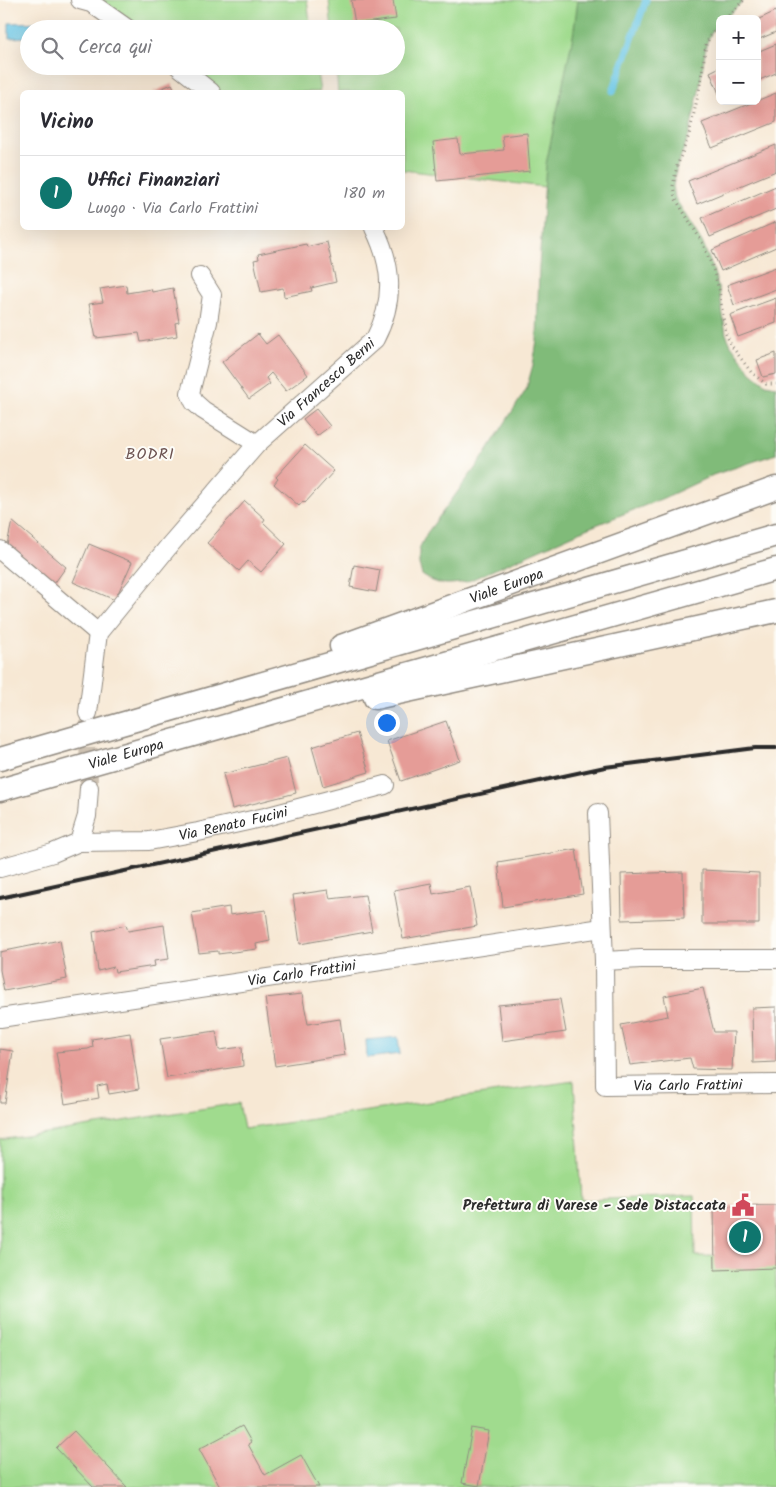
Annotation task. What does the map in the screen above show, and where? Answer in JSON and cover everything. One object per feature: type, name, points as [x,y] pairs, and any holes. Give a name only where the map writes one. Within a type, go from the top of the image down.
[{"type":"street","points":[[80,0],[91,3],[115,20]]},
{"type":"street","points":[[189,75],[208,90]]},
{"type":"street","name":"Via Francesco Berni","points":[[98,633],[169,546],[258,444],[375,339],[383,323],[390,275],[384,246],[375,230]]},
{"type":"street","points":[[200,276],[212,295],[208,322],[190,393],[194,402],[203,410],[258,444]]},
{"type":"street","name":"Viale Europa","points":[[239,690],[350,643],[772,489]]},
{"type":"street","name":"Viale Europa","points":[[0,759],[776,535]]},
{"type":"street","points":[[0,550],[98,633],[88,713]]},
{"type":"street","name":"Viale Europa","points":[[0,790],[776,569]]},
{"type":"street","name":"Viale Europa","points":[[253,718],[352,703],[776,611]]},
{"type":"street","name":"Via Renato Fucini","points":[[79,842],[149,841],[198,832],[265,817],[385,785]]},
{"type":"street","points":[[0,868],[53,853],[79,842],[87,816],[89,788]]},
{"type":"street","name":"Via Carlo Frattini","points":[[598,813],[604,961],[605,1086],[776,1084]]},
{"type":"street","name":"Via Carlo Frattini","points":[[0,1018],[602,928]]},
{"type":"street","points":[[604,961],[641,959],[776,959]]},
{"type":"path","points":[[729,15],[744,0]]},
{"type":"path","points":[[716,28],[711,33],[706,45],[699,91],[689,135],[677,166],[673,186],[675,198],[702,242],[712,266],[719,290],[726,334],[731,345],[751,372],[766,384],[776,384]]},
{"type":"green space","points":[[92,0],[307,0],[310,20],[120,20]]},
{"type":"green space","points":[[329,0],[599,0],[545,187],[405,170],[405,90],[338,90],[337,75],[405,75],[405,20],[331,20]]},
{"type":"green space","points":[[578,0],[744,0],[729,15],[716,15],[716,28],[711,33],[706,45],[699,91],[689,135],[677,166],[673,186],[675,198],[702,242],[712,266],[719,290],[726,334],[731,345],[751,372],[766,384],[776,386],[776,454],[713,475],[666,497],[586,529],[466,582],[438,583],[422,575],[419,564],[419,549],[427,533],[482,459],[526,390],[533,365],[537,340],[539,267],[546,164],[573,36]]},
{"type":"green space","points":[[196,75],[317,75],[320,90],[217,90]]},
{"type":"green space","points":[[574,1081],[581,1200],[694,1196],[695,1256],[776,1257],[776,1487],[0,1487],[0,1140],[239,1103],[244,1129]]},
{"type":"water","points":[[9,23],[20,23],[20,37],[9,38]]},
{"type":"water","points":[[398,1037],[400,1054],[367,1058],[366,1040]]},
{"type":"building","points":[[351,0],[393,0],[396,19],[354,20]]},
{"type":"building","points":[[776,11],[776,32],[761,38],[761,18]]},
{"type":"building","points":[[776,44],[776,73],[761,79],[761,60],[761,50]]},
{"type":"building","points":[[716,69],[716,86],[710,72]]},
{"type":"building","points":[[172,84],[175,90],[158,90]]},
{"type":"building","points":[[776,93],[776,122],[712,148],[702,123],[746,105],[761,105],[761,99]]},
{"type":"building","points":[[527,133],[530,171],[437,181],[433,142],[458,139],[460,154],[504,150],[502,136]]},
{"type":"building","points":[[776,145],[776,171],[697,204],[688,181]]},
{"type":"building","points":[[776,186],[776,209],[710,237],[702,218]]},
{"type":"building","points":[[776,222],[776,247],[721,271],[712,250]]},
{"type":"building","points":[[327,242],[336,282],[311,288],[312,291],[284,297],[283,288],[261,292],[254,260],[259,259],[258,254],[306,244],[307,247]]},
{"type":"building","points":[[776,267],[776,289],[734,305],[727,285]]},
{"type":"building","points":[[126,285],[127,293],[151,289],[152,292],[173,288],[179,322],[175,323],[177,336],[141,342],[139,333],[96,338],[89,304],[103,302],[100,289]]},
{"type":"building","points":[[776,298],[776,323],[738,337],[730,315]]},
{"type":"building","points":[[258,334],[266,344],[278,335],[308,375],[286,391],[271,373],[266,378],[270,384],[249,399],[222,362]]},
{"type":"building","points":[[776,353],[776,374],[763,377],[757,360]]},
{"type":"building","points":[[316,409],[330,426],[317,436],[303,419]]},
{"type":"building","points":[[305,445],[334,471],[305,503],[303,501],[299,506],[274,484],[278,479],[276,477]]},
{"type":"building","points":[[245,501],[265,519],[263,522],[286,544],[261,572],[248,561],[239,571],[207,543]]},
{"type":"building","points":[[12,521],[66,567],[54,584],[7,545]]},
{"type":"building","points":[[89,544],[132,562],[115,600],[73,582]]},
{"type":"building","points":[[354,565],[380,570],[376,592],[350,587]]},
{"type":"building","points":[[446,721],[460,760],[401,781],[387,741]]},
{"type":"building","points":[[357,733],[369,772],[323,786],[312,747]]},
{"type":"building","points":[[287,758],[296,793],[232,809],[223,774]]},
{"type":"building","points":[[576,849],[583,894],[503,907],[498,862]]},
{"type":"building","points":[[702,870],[759,873],[759,924],[702,924]]},
{"type":"building","points":[[683,872],[684,918],[622,920],[621,874]]},
{"type":"building","points":[[431,883],[433,894],[470,887],[477,926],[403,939],[394,890]]},
{"type":"building","points":[[328,890],[330,899],[365,895],[372,931],[300,944],[293,895]]},
{"type":"building","points":[[229,907],[230,915],[266,910],[270,941],[256,944],[257,949],[218,954],[218,951],[199,953],[192,913]]},
{"type":"building","points":[[126,925],[128,931],[164,925],[169,959],[154,961],[155,966],[115,972],[114,967],[98,971],[93,932]]},
{"type":"building","points":[[60,940],[67,979],[4,991],[0,970],[0,952]]},
{"type":"building","points":[[703,988],[714,1032],[734,1032],[732,1070],[693,1069],[690,1058],[630,1065],[621,1025],[668,1016],[664,996]]},
{"type":"building","points":[[302,994],[308,1024],[340,1019],[345,1055],[275,1066],[265,998]]},
{"type":"building","points":[[560,999],[566,1032],[502,1041],[498,1005]]},
{"type":"building","points":[[776,1007],[776,1062],[753,1063],[752,1008]]},
{"type":"building","points":[[216,1031],[219,1050],[242,1047],[243,1066],[167,1078],[160,1039]]},
{"type":"building","points":[[130,1033],[139,1089],[109,1094],[107,1084],[97,1086],[99,1098],[65,1104],[56,1052],[88,1049],[93,1047],[92,1039]]},
{"type":"building","points":[[0,1049],[13,1051],[5,1103],[0,1103]]},
{"type":"building","points":[[776,1205],[776,1268],[715,1270],[714,1206]]},
{"type":"building","points":[[242,1426],[251,1442],[248,1444],[265,1475],[301,1455],[319,1487],[220,1487],[199,1449]]},
{"type":"building","points":[[472,1428],[489,1431],[479,1486],[462,1483]]},
{"type":"building","points":[[74,1431],[127,1487],[93,1487],[56,1448]]},
{"type":"waterway","points":[[613,91],[646,0]]},
{"type":"tunnel","points":[[88,721],[89,788]]},
{"type":"railway","points":[[0,898],[605,767],[755,748],[776,748]]},
{"type":"place","name":"Prefettura di Varese - Sede Distaccata","points":[[743,1205]]},
{"type":"place","name":"Uffici Finanziari","points":[[745,1237]]},
{"type":"district","name":"BODRI","points":[[150,453]]}]
